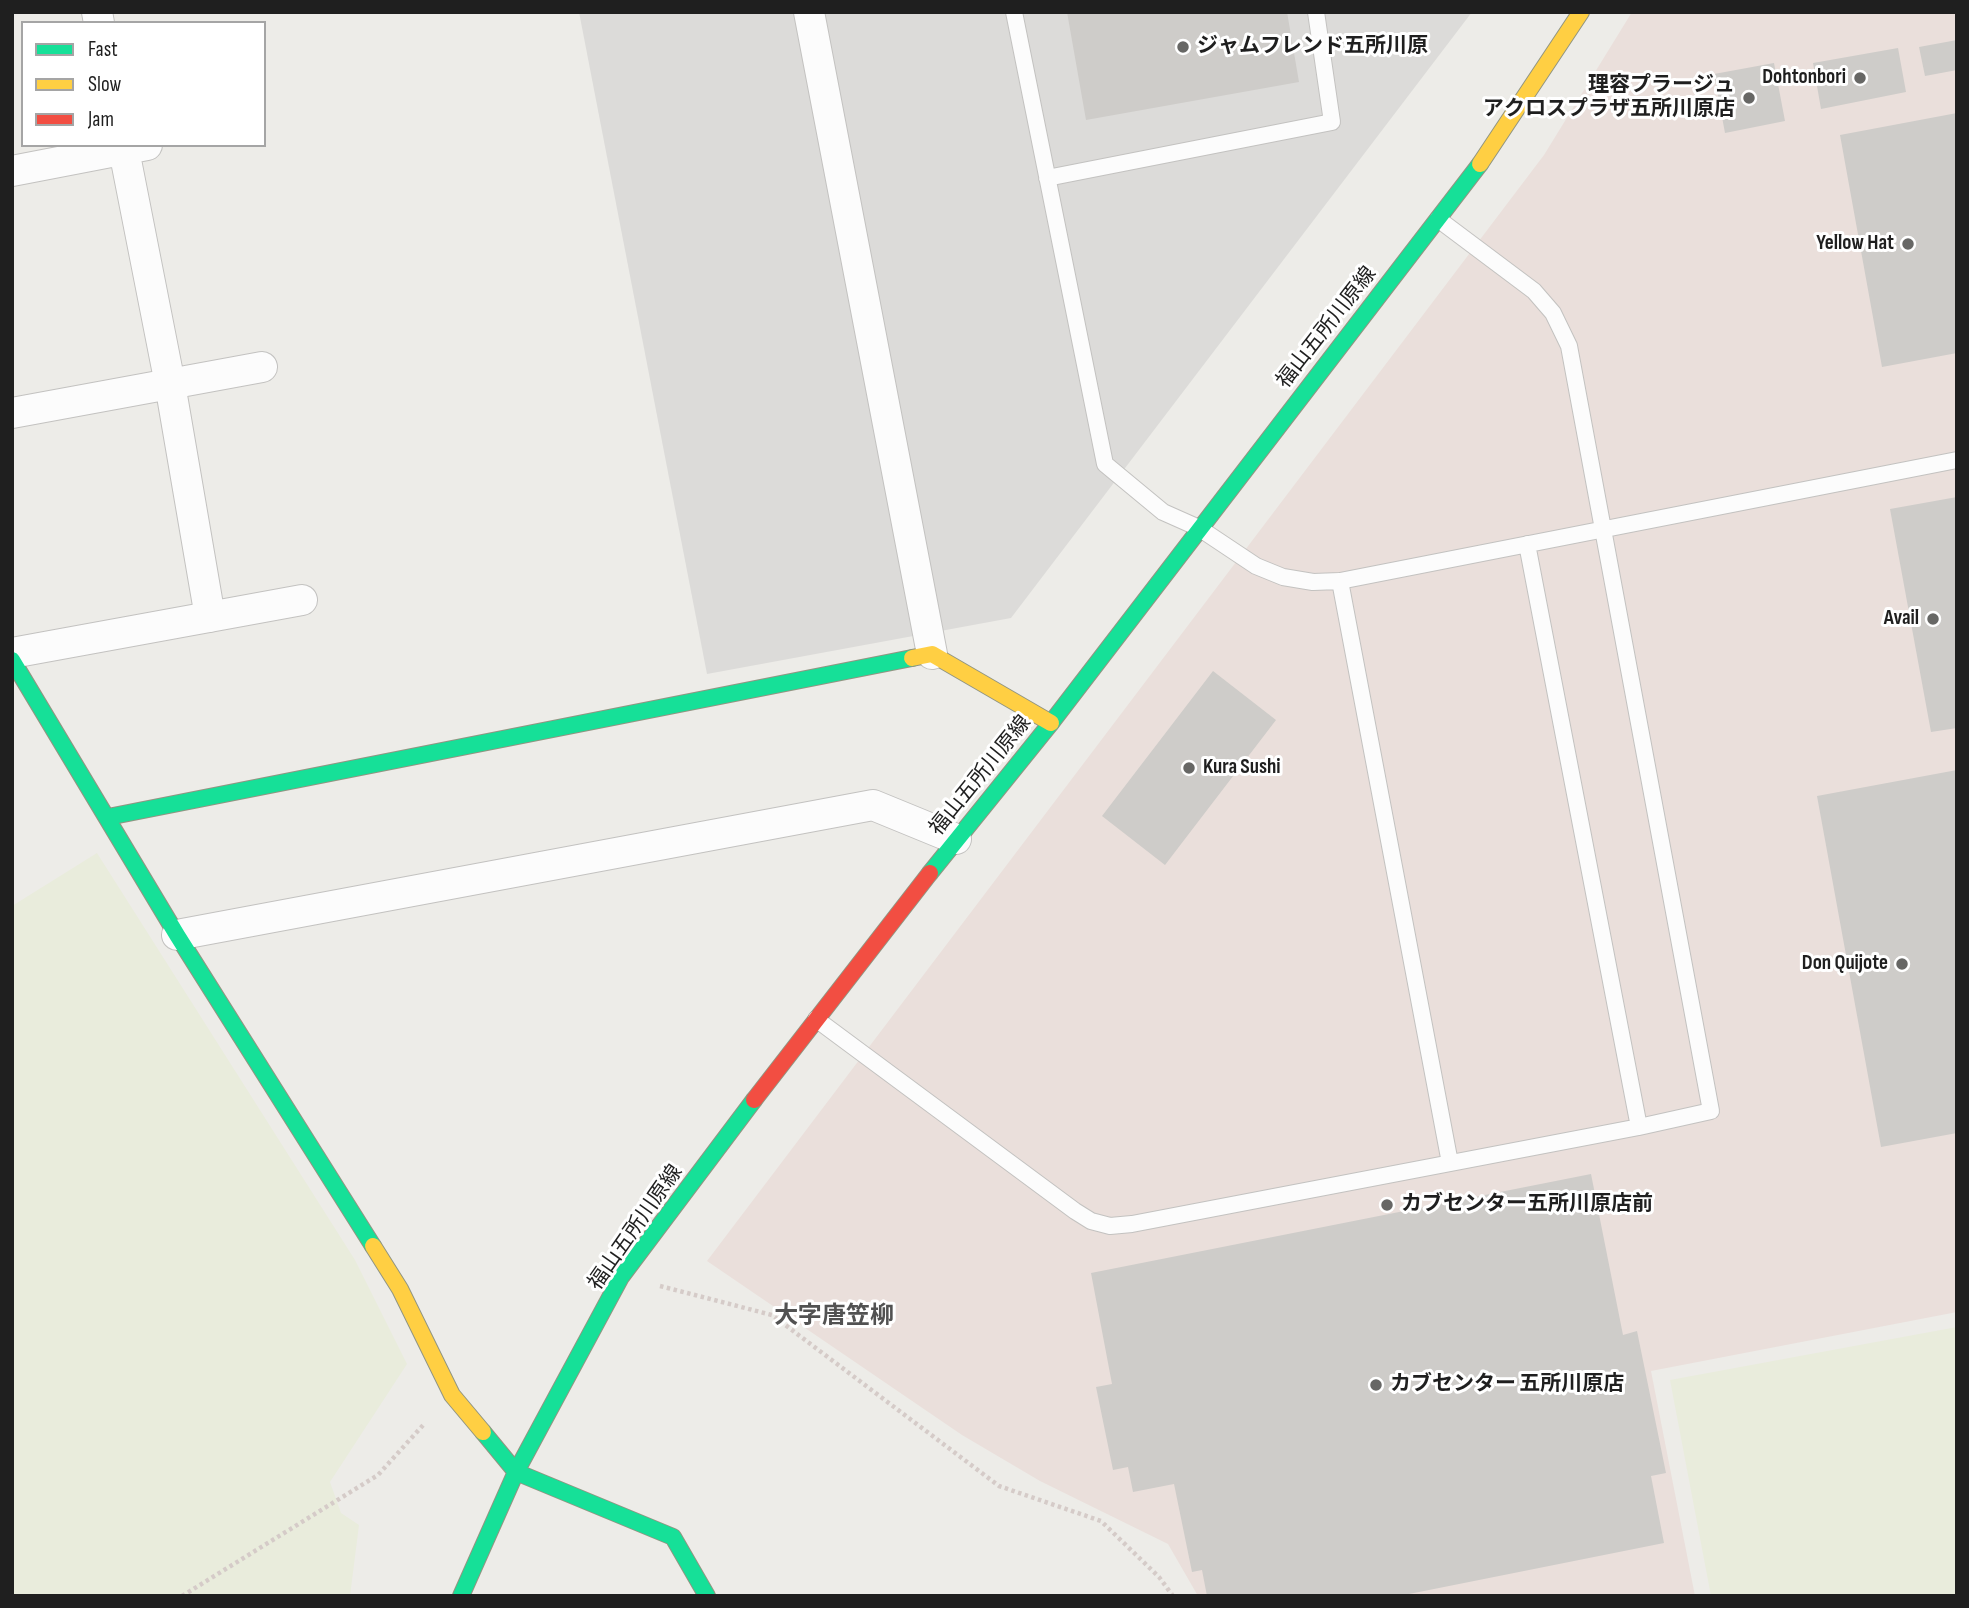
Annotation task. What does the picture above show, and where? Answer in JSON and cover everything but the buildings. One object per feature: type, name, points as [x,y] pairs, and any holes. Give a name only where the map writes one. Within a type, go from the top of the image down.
[{"type":"street","points":[[809,12],[932,654]]},
{"type":"street","name":"福山五所川原線","points":[[461,1596],[516,1472],[621,1277],[816,1019],[956,839],[1051,723],[1497,142],[1581,12]]},
{"type":"street","points":[[12,171],[131,147],[210,617]]},
{"type":"street","points":[[12,413],[262,367]]},
{"type":"street","points":[[12,653],[302,600]]},
{"type":"street","points":[[108,817],[932,654],[1051,723]]},
{"type":"street","points":[[12,660],[177,935],[400,1289],[452,1395],[516,1472],[673,1537],[707,1596]]},
{"type":"street","points":[[177,935],[873,806],[956,839]]},
{"type":"lane","points":[[1014,12],[1105,464],[1164,512],[1199,528],[1256,566],[1283,577],[1313,582],[1340,581],[1957,460]]},
{"type":"lane","points":[[1047,178],[1332,122],[1316,12]]},
{"type":"lane","points":[[816,1019],[1074,1211],[1091,1221],[1110,1226],[1145,1222],[1711,1111],[1569,346],[1564,331],[1534,291],[1438,219]]},
{"type":"lane","points":[[1527,544],[1639,1127]]},
{"type":"lane","points":[[1340,581],[1450,1163]]},
{"type":"path","points":[[621,1277],[772,1315],[999,1486],[1101,1521],[1159,1577],[1173,1596]]},
{"type":"path","points":[[182,1596],[378,1475],[452,1395]]},
{"type":"shaded area","points":[[579,12],[1472,12],[1011,618],[707,674]]},
{"type":"shaded area","points":[[1632,12],[1957,12],[1957,1312],[1651,1371],[1695,1596],[1198,1596],[1168,1544],[1040,1481],[962,1435],[707,1261],[1544,155]]},
{"type":"green space","points":[[97,853],[355,1260],[407,1364],[330,1482],[341,1513],[359,1525],[350,1596],[12,1596],[12,906]]},
{"type":"green space","points":[[1957,1327],[1957,1596],[1711,1596],[1670,1380]]},
{"type":"traffic: fast","points":[[930,873],[1051,723],[1480,164]]},
{"type":"traffic: fast","points":[[108,817],[912,658]]},
{"type":"traffic: fast","points":[[12,660],[177,935],[373,1246]]},
{"type":"traffic: fast","points":[[461,1596],[516,1472],[621,1277],[754,1100]]},
{"type":"traffic: fast","points":[[483,1432],[516,1472],[673,1537],[707,1596]]},
{"type":"traffic: slow","points":[[1480,164],[1581,12]]},
{"type":"traffic: slow","points":[[912,658],[932,654],[1051,723]]},
{"type":"traffic: slow","points":[[373,1246],[400,1289],[452,1395],[483,1432]]},
{"type":"traffic: jam","points":[[754,1100],[930,873]]},
{"type":"place","name":"ジャムフレンド五所川原","points":[[1183,47]]},
{"type":"place","name":"Dohtonbori","points":[[1860,78]]},
{"type":"place","name":"理容プラージュ アクロスプラザ五所川原店","points":[[1749,98]]},
{"type":"place","name":"Yellow Hat","points":[[1908,244]]},
{"type":"place","name":"Avail","points":[[1933,619]]},
{"type":"place","name":"Kura Sushi","points":[[1189,768]]},
{"type":"place","name":"Don Quijote","points":[[1902,964]]},
{"type":"place","name":"カブセンター五所川原店前","points":[[1387,1205]]},
{"type":"place","name":"カブセンター 五所川原店","points":[[1376,1385]]},
{"type":"district","name":"大字唐笠柳","points":[[834,1317]]}]
